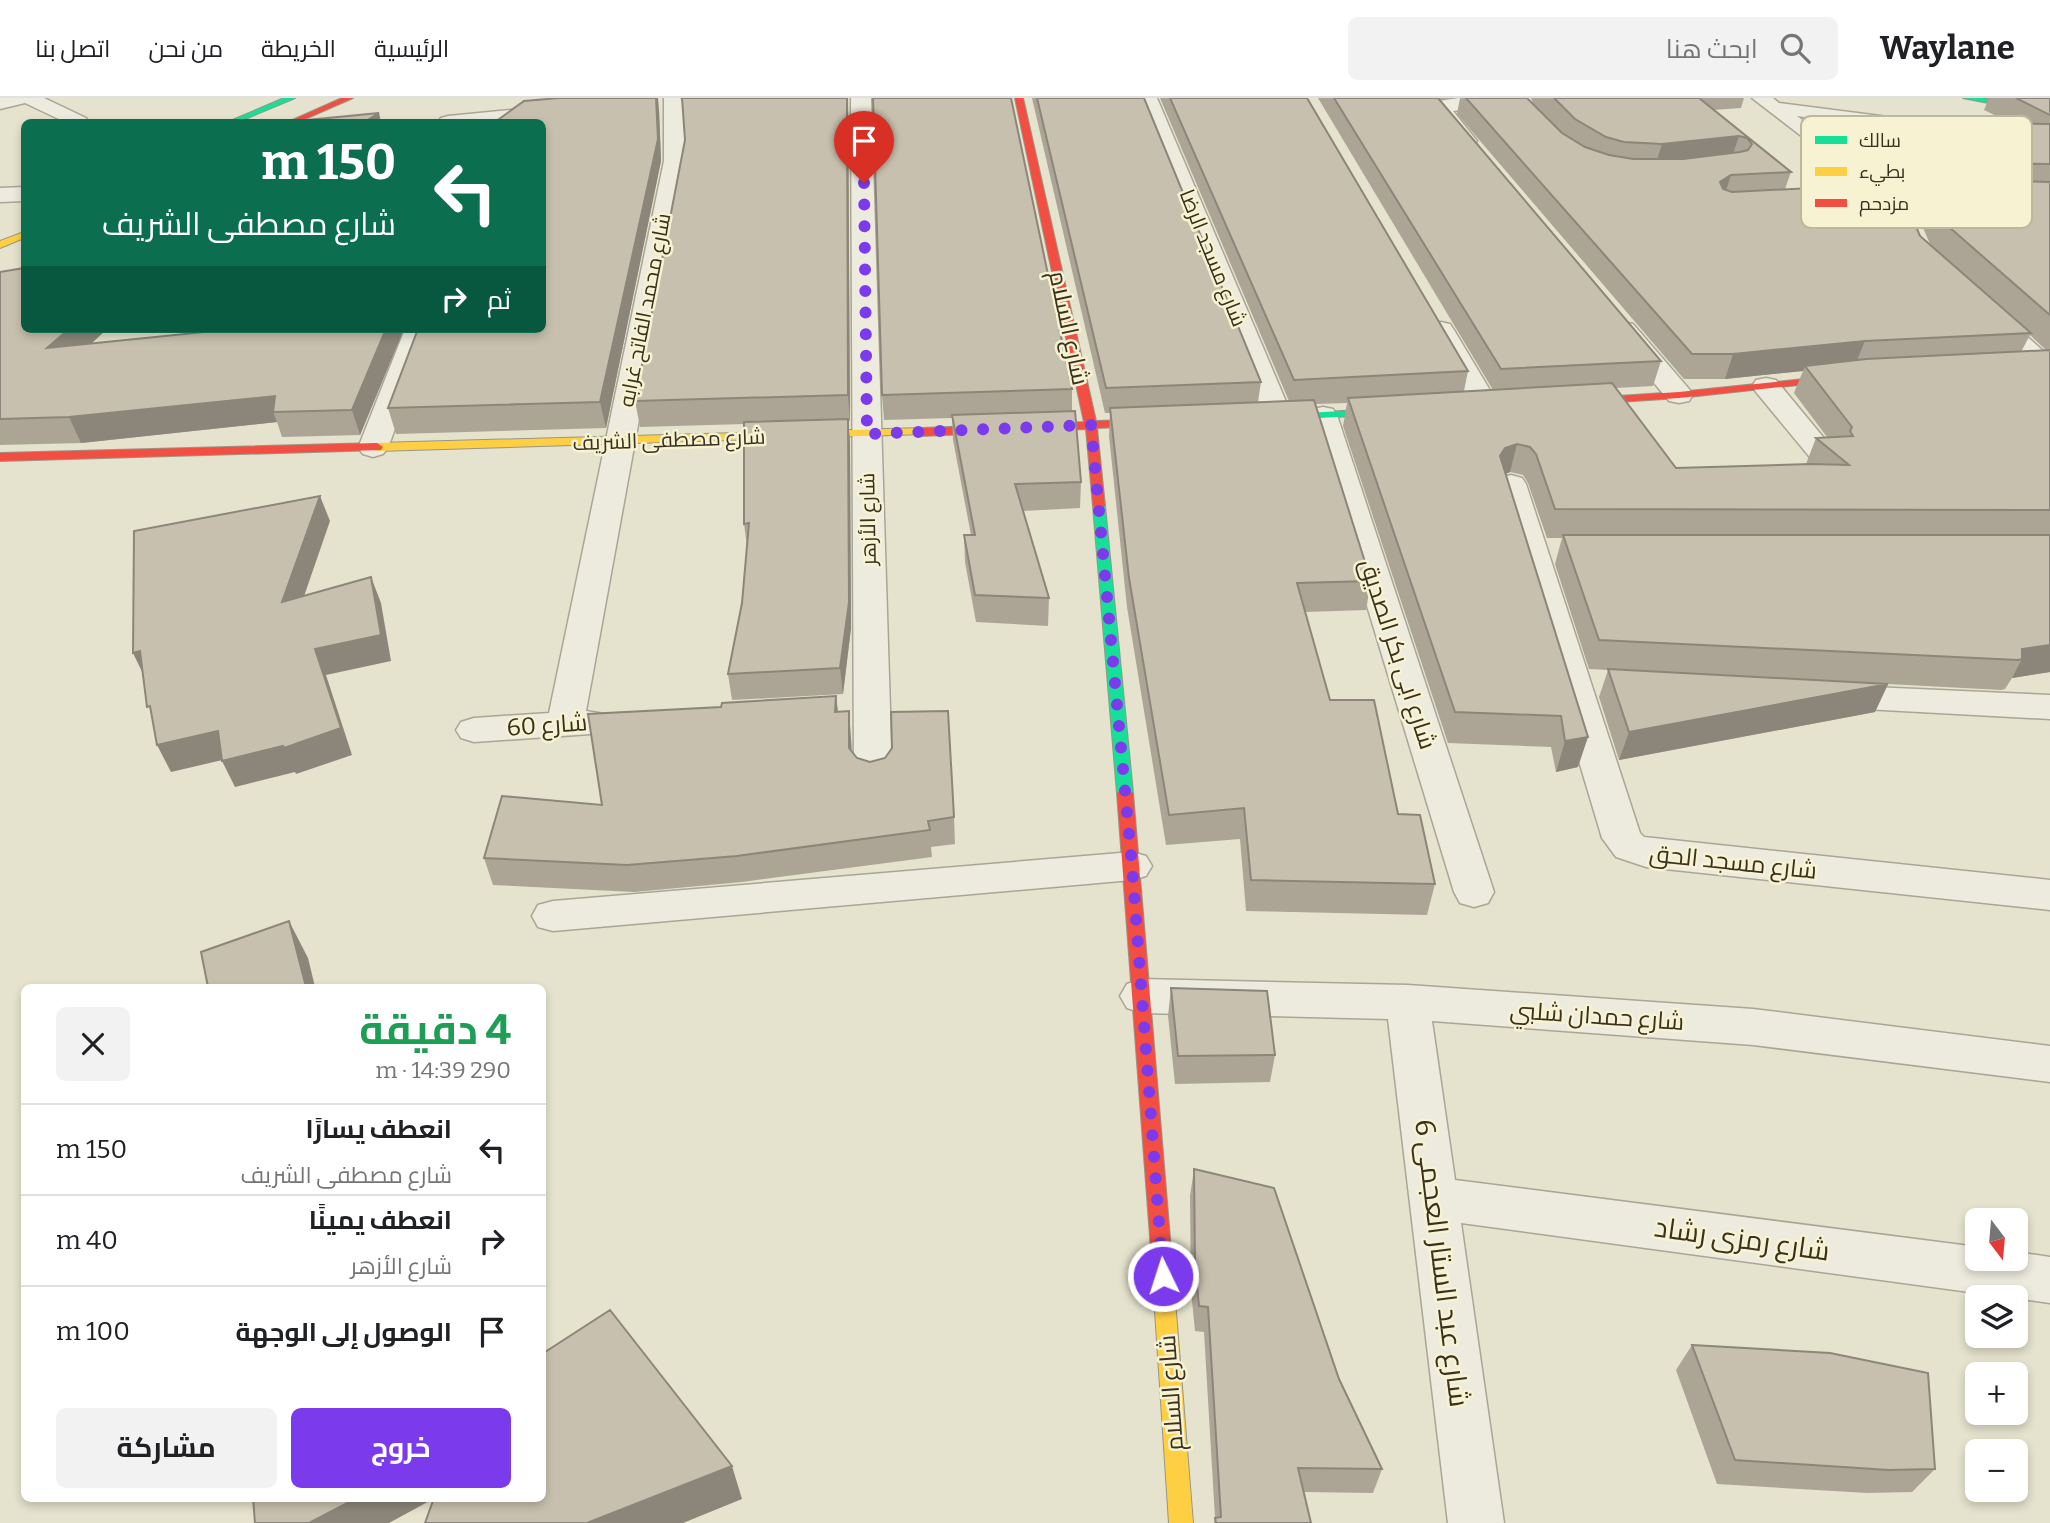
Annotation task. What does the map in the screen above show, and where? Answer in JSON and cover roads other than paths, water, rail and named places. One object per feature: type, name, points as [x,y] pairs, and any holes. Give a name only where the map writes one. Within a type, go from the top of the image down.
[{"type":"main road","points":[[239,119],[291,98]]},
{"type":"main road","points":[[299,119],[349,98]]},
{"type":"main road","name":"شارع السلام","points":[[1019,98],[1091,425],[1132,866],[1181,1523]]},
{"type":"main road","points":[[1967,98],[2050,112]]},
{"type":"main road","points":[[0,246],[21,236]]},
{"type":"main road","points":[[2020,368],[2049,370]]},
{"type":"main road","points":[[1555,403],[1679,395],[1866,375]]},
{"type":"main road","points":[[1252,419],[1418,411]]},
{"type":"main road","name":"شارع مصطفى الشريف","points":[[0,457],[619,442],[1185,421]]},
{"type":"street","name":"شارع الأزهر","points":[[861,98],[867,434],[858,707],[873,773]]},
{"type":"street","name":"شارع مسجد الرضا","points":[[1147,98],[1279,418]]},
{"type":"street","points":[[1481,159],[1438,106],[1493,101],[1490,98]]},
{"type":"street","name":"شارع محمد الفاتح غرابه","points":[[565,724],[675,161],[676,100]]},
{"type":"street","points":[[518,119],[568,111]]},
{"type":"street","points":[[1430,312],[1486,407]]},
{"type":"street","points":[[1611,315],[1679,395]]},
{"type":"street","points":[[373,448],[416,333]]},
{"type":"street","points":[[1766,386],[1823,455]]},
{"type":"street","name":"شارع ابى بكر الصديق","points":[[1323,415],[1474,892]]},
{"type":"street","name":"شارع مسجد الحق","points":[[1511,484],[1546,551],[1588,683],[1625,843],[1637,851],[2050,895]]},
{"type":"street","points":[[1791,694],[2050,707]]},
{"type":"street","name":"شارع 60","points":[[474,730],[621,721]]},
{"type":"street","points":[[553,916],[1132,866]]},
{"type":"street","name":"شارع حمدان شلبي","points":[[1142,996],[1408,1002],[1753,1027],[2050,1064]]},
{"type":"street","name":"شارع عبد الستار العجمى 6","points":[[1408,1002],[1476,1523]]},
{"type":"street","name":"شارع رمزى رشاد","points":[[1434,1198],[2050,1280]]},
{"type":"lane","points":[[0,103],[27,98],[72,119]]},
{"type":"lane","points":[[1767,103],[1854,116]]},
{"type":"lane","points":[[1767,103],[1801,128]]},
{"type":"lane","points":[[1910,228],[1913,245]]},
{"type":"lane","points":[[1977,304],[2049,370]]}]
